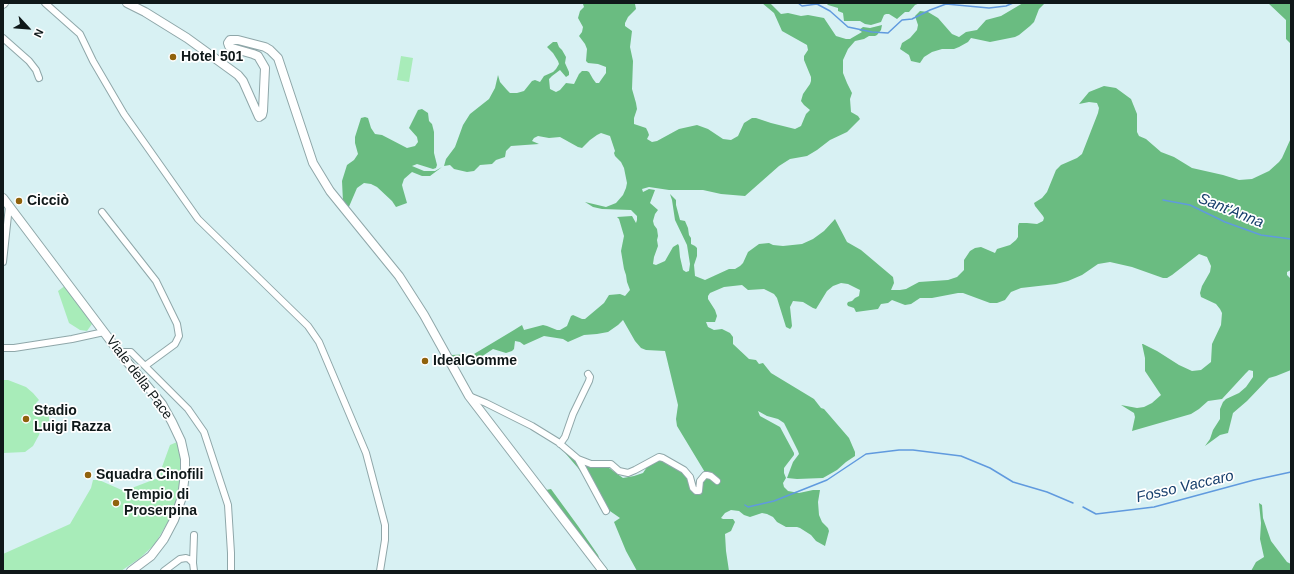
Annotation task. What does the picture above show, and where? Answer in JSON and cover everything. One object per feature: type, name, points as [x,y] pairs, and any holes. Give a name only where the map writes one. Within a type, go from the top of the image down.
[{"type":"main road","points":[[127,3],[145,12],[187,38],[238,75],[243,81],[259,118],[263,111],[265,68],[258,56],[232,48],[228,43],[230,40],[238,40],[265,47],[278,58],[314,163],[330,192],[399,276],[424,315],[469,396],[603,571]]},
{"type":"main road","name":"Viale della Pace","points":[[3,198],[104,332],[162,404],[181,441],[185,459],[185,474],[182,496],[174,520],[164,539],[151,556],[131,571]]},
{"type":"street","points":[[45,3],[80,34],[93,62],[124,114],[198,219],[308,326],[318,342],[366,453],[384,525],[385,540],[380,571]]},
{"type":"street","points":[[3,38],[29,61],[36,70],[39,78]]},
{"type":"street","points":[[3,262],[9,206]]},
{"type":"street","points":[[102,212],[156,282],[177,324],[179,336],[175,344],[145,366]]},
{"type":"street","points":[[3,348],[14,348],[72,339],[104,332]]},
{"type":"street","points":[[120,352],[131,352],[188,409],[204,432],[228,505],[231,571]]},
{"type":"street","points":[[560,444],[565,437],[572,414],[589,381],[590,377],[588,374]]},
{"type":"street","points":[[469,396],[532,426],[560,444],[578,459],[591,464],[611,464],[619,471],[628,473],[659,457],[684,470],[690,477],[693,488],[696,491],[699,491],[700,481],[707,474],[717,482]]},
{"type":"street","points":[[578,459],[606,511]]},
{"type":"street","points":[[194,534],[194,571]]},
{"type":"street","points":[[164,571],[180,559],[189,559],[193,563]]},
{"type":"green space","points":[[581,3],[635,4],[636,9],[628,17],[625,23],[625,26],[632,31],[630,47],[633,61],[632,89],[637,109],[634,124],[646,128],[649,135],[647,139],[652,142],[657,141],[679,129],[697,125],[708,129],[723,139],[731,140],[738,136],[744,123],[752,118],[795,129],[801,126],[806,114],[810,110],[801,101],[803,94],[811,81],[811,77],[804,60],[804,56],[808,50],[807,45],[782,31],[774,13],[762,3],[770,3],[781,14],[788,13],[824,18],[836,36],[846,39],[850,39],[862,32],[859,30],[863,27],[870,28],[882,25],[881,30],[877,35],[855,41],[848,49],[843,60],[843,73],[852,93],[850,99],[851,112],[860,119],[847,132],[830,140],[807,156],[790,159],[779,166],[745,196],[721,194],[703,190],[669,190],[649,187],[642,189],[643,192],[649,189],[655,190],[650,203],[658,210],[653,221],[657,229],[658,246],[653,264],[656,265],[665,261],[673,247],[678,244],[683,270],[686,272],[689,271],[690,264],[687,245],[675,220],[670,194],[676,200],[680,220],[685,221],[688,228],[691,244],[697,248],[697,256],[694,265],[695,276],[705,280],[729,269],[735,269],[740,266],[748,252],[759,244],[769,243],[783,246],[802,244],[813,239],[824,231],[835,219],[847,242],[861,250],[893,277],[894,283],[891,290],[906,289],[919,282],[948,280],[957,277],[964,270],[964,260],[970,251],[981,247],[995,253],[997,249],[1010,245],[1016,240],[1018,237],[1019,223],[1037,224],[1043,221],[1043,216],[1034,203],[1042,198],[1047,192],[1056,170],[1061,165],[1077,158],[1082,154],[1099,108],[1097,103],[1089,102],[1079,104],[1089,92],[1104,86],[1116,88],[1131,99],[1137,114],[1137,132],[1139,136],[1146,139],[1161,152],[1174,157],[1192,168],[1239,180],[1252,179],[1269,171],[1279,162],[1291,138],[1291,270],[1287,272],[1287,275],[1291,279],[1291,370],[1269,378],[1233,413],[1228,433],[1220,435],[1205,446],[1220,419],[1220,409],[1223,402],[1239,393],[1246,387],[1253,377],[1253,371],[1249,370],[1222,399],[1208,401],[1191,414],[1132,431],[1135,417],[1134,413],[1121,405],[1137,408],[1144,407],[1152,403],[1161,395],[1145,371],[1145,358],[1142,344],[1192,371],[1201,370],[1211,362],[1212,344],[1221,325],[1222,313],[1216,304],[1201,297],[1200,293],[1202,286],[1210,272],[1211,266],[1207,257],[1199,254],[1167,278],[1110,262],[1098,264],[1082,275],[1068,281],[1021,288],[1011,292],[1005,300],[997,303],[990,303],[963,293],[958,293],[932,298],[920,298],[911,304],[905,305],[892,300],[888,303],[881,304],[878,309],[856,312],[854,308],[848,306],[847,304],[859,296],[860,290],[848,284],[841,283],[833,286],[827,291],[816,309],[803,302],[793,301],[790,307],[792,326],[790,329],[786,327],[777,298],[774,294],[764,289],[748,290],[742,285],[724,287],[710,293],[708,296],[708,299],[717,316],[715,322],[706,322],[708,327],[714,330],[722,329],[730,333],[733,337],[733,344],[749,359],[756,360],[759,364],[763,363],[771,373],[814,399],[849,438],[855,452],[855,456],[837,470],[823,478],[787,478],[793,462],[799,454],[798,451],[784,423],[758,411],[760,416],[780,427],[794,453],[784,468],[786,478],[783,483],[784,487],[788,491],[799,493],[820,490],[818,502],[819,515],[829,531],[825,546],[816,541],[811,535],[800,528],[786,527],[767,514],[762,513],[750,517],[739,511],[731,510],[725,513],[721,518],[733,519],[735,522],[731,531],[725,534],[729,571],[637,571],[626,551],[614,522],[620,518],[607,509],[578,468],[560,447],[579,465],[609,468],[623,478],[643,473],[647,467],[661,459],[684,473],[694,490],[706,474],[677,426],[676,419],[678,405],[665,351],[646,350],[641,348],[635,341],[623,320],[608,332],[584,335],[568,342],[563,339],[544,336],[524,345],[515,341],[514,349],[506,353],[493,349],[481,357],[462,359],[453,358],[451,355],[474,354],[522,325],[524,330],[543,325],[560,330],[567,326],[571,316],[573,315],[585,319],[604,303],[609,295],[620,294],[625,296],[630,290],[621,251],[624,236],[617,217],[632,216],[636,223],[637,216],[631,210],[602,209],[593,207],[585,202],[606,207],[616,203],[623,195],[626,188],[627,183],[624,168],[615,156],[615,151],[610,136],[601,133],[590,140],[582,148],[560,137],[549,138],[538,136],[532,141],[539,144],[511,146],[506,151],[505,157],[496,160],[492,164],[480,165],[474,171],[467,172],[454,169],[450,165],[444,166],[446,159],[455,147],[463,125],[470,114],[489,99],[495,88],[498,75],[500,82],[510,93],[517,93],[524,91],[532,81],[535,80],[540,82],[544,76],[556,69],[559,64],[558,61],[547,47],[553,42],[557,42],[566,57],[565,63],[569,75],[566,77],[560,70],[549,79],[550,89],[556,92],[566,83],[574,84],[582,71],[589,72],[596,83],[599,83],[606,73],[606,67],[588,63],[586,61],[587,49],[579,36],[583,27],[578,18],[580,11],[584,7]]},
{"type":"green space","points":[[826,3],[920,3],[915,5],[909,12],[905,12],[897,19],[889,14],[886,14],[881,22],[871,25],[860,21],[844,21],[843,13],[838,11],[838,8]]},
{"type":"green space","points":[[1023,3],[1045,3],[1039,9],[1034,22],[1015,37],[990,42],[971,38],[968,42],[954,49],[942,49],[932,52],[924,57],[920,63],[911,61],[909,55],[900,49],[902,43],[910,38],[917,30],[918,25],[915,16],[920,11],[928,12],[938,18],[952,34],[959,37],[966,32],[977,30],[986,20],[1001,16]]},
{"type":"green space","points":[[1268,3],[1291,3],[1291,44],[1286,39],[1286,20]]},
{"type":"green space","points":[[401,56],[413,58],[409,82],[397,80]]},
{"type":"green space","points":[[422,109],[428,113],[429,121],[432,124],[434,132],[434,153],[437,165],[436,168],[433,169],[417,164],[412,166],[424,171],[435,171],[442,167],[430,176],[422,176],[412,172],[404,179],[402,185],[407,203],[396,207],[392,201],[377,187],[364,183],[357,188],[348,209],[343,202],[342,181],[347,165],[354,160],[358,154],[355,137],[361,118],[368,118],[371,128],[375,134],[382,135],[407,148],[415,146],[418,142],[417,137],[409,128],[418,110]]},
{"type":"green space","points":[[66,285],[91,318],[92,324],[87,331],[80,330],[69,323],[58,291]]},
{"type":"green space","name":"Stadio Luigi Razza","points":[[3,380],[8,380],[26,387],[39,400],[36,403],[43,413],[49,413],[49,426],[41,427],[39,435],[33,446],[25,452],[3,453]]},
{"type":"green space","points":[[177,442],[182,466],[178,497],[169,520],[155,544],[140,558],[121,571],[3,571],[3,554],[70,524],[91,488],[93,480],[99,480],[124,491],[158,478],[170,445]]},
{"type":"green space","points":[[551,489],[609,571],[605,571],[546,490]]},
{"type":"green space","points":[[1259,503],[1262,505],[1263,518],[1271,541],[1287,562],[1291,564],[1291,571],[1251,571],[1256,562],[1264,557],[1260,539],[1261,523]]},
{"type":"waterway","points":[[798,3],[802,6],[817,4],[830,11],[848,27],[872,32],[888,33],[902,20],[912,19],[946,4],[989,8],[1006,6],[1013,3]]},
{"type":"waterway","name":"Sant'Anna","points":[[1163,200],[1190,205],[1225,222],[1261,235],[1291,239]]},
{"type":"waterway","points":[[745,505],[748,507],[774,501],[827,480],[866,454],[899,450],[913,450],[961,456],[990,468],[1013,482],[1047,492],[1073,503]]},
{"type":"waterway","name":"Fosso Vaccaro","points":[[1083,507],[1096,514],[1154,507],[1254,480],[1291,472]]},
{"type":"place","name":"Hotel 501","points":[[173,57]]},
{"type":"place","name":"Cicciò","points":[[19,201]]},
{"type":"place","name":"IdealGomme","points":[[425,361]]},
{"type":"place","name":"Stadio Luigi Razza","points":[[26,419]]},
{"type":"place","name":"Squadra Cinofili","points":[[88,475]]},
{"type":"place","name":"Tempio di Proserpina","points":[[116,503]]}]
